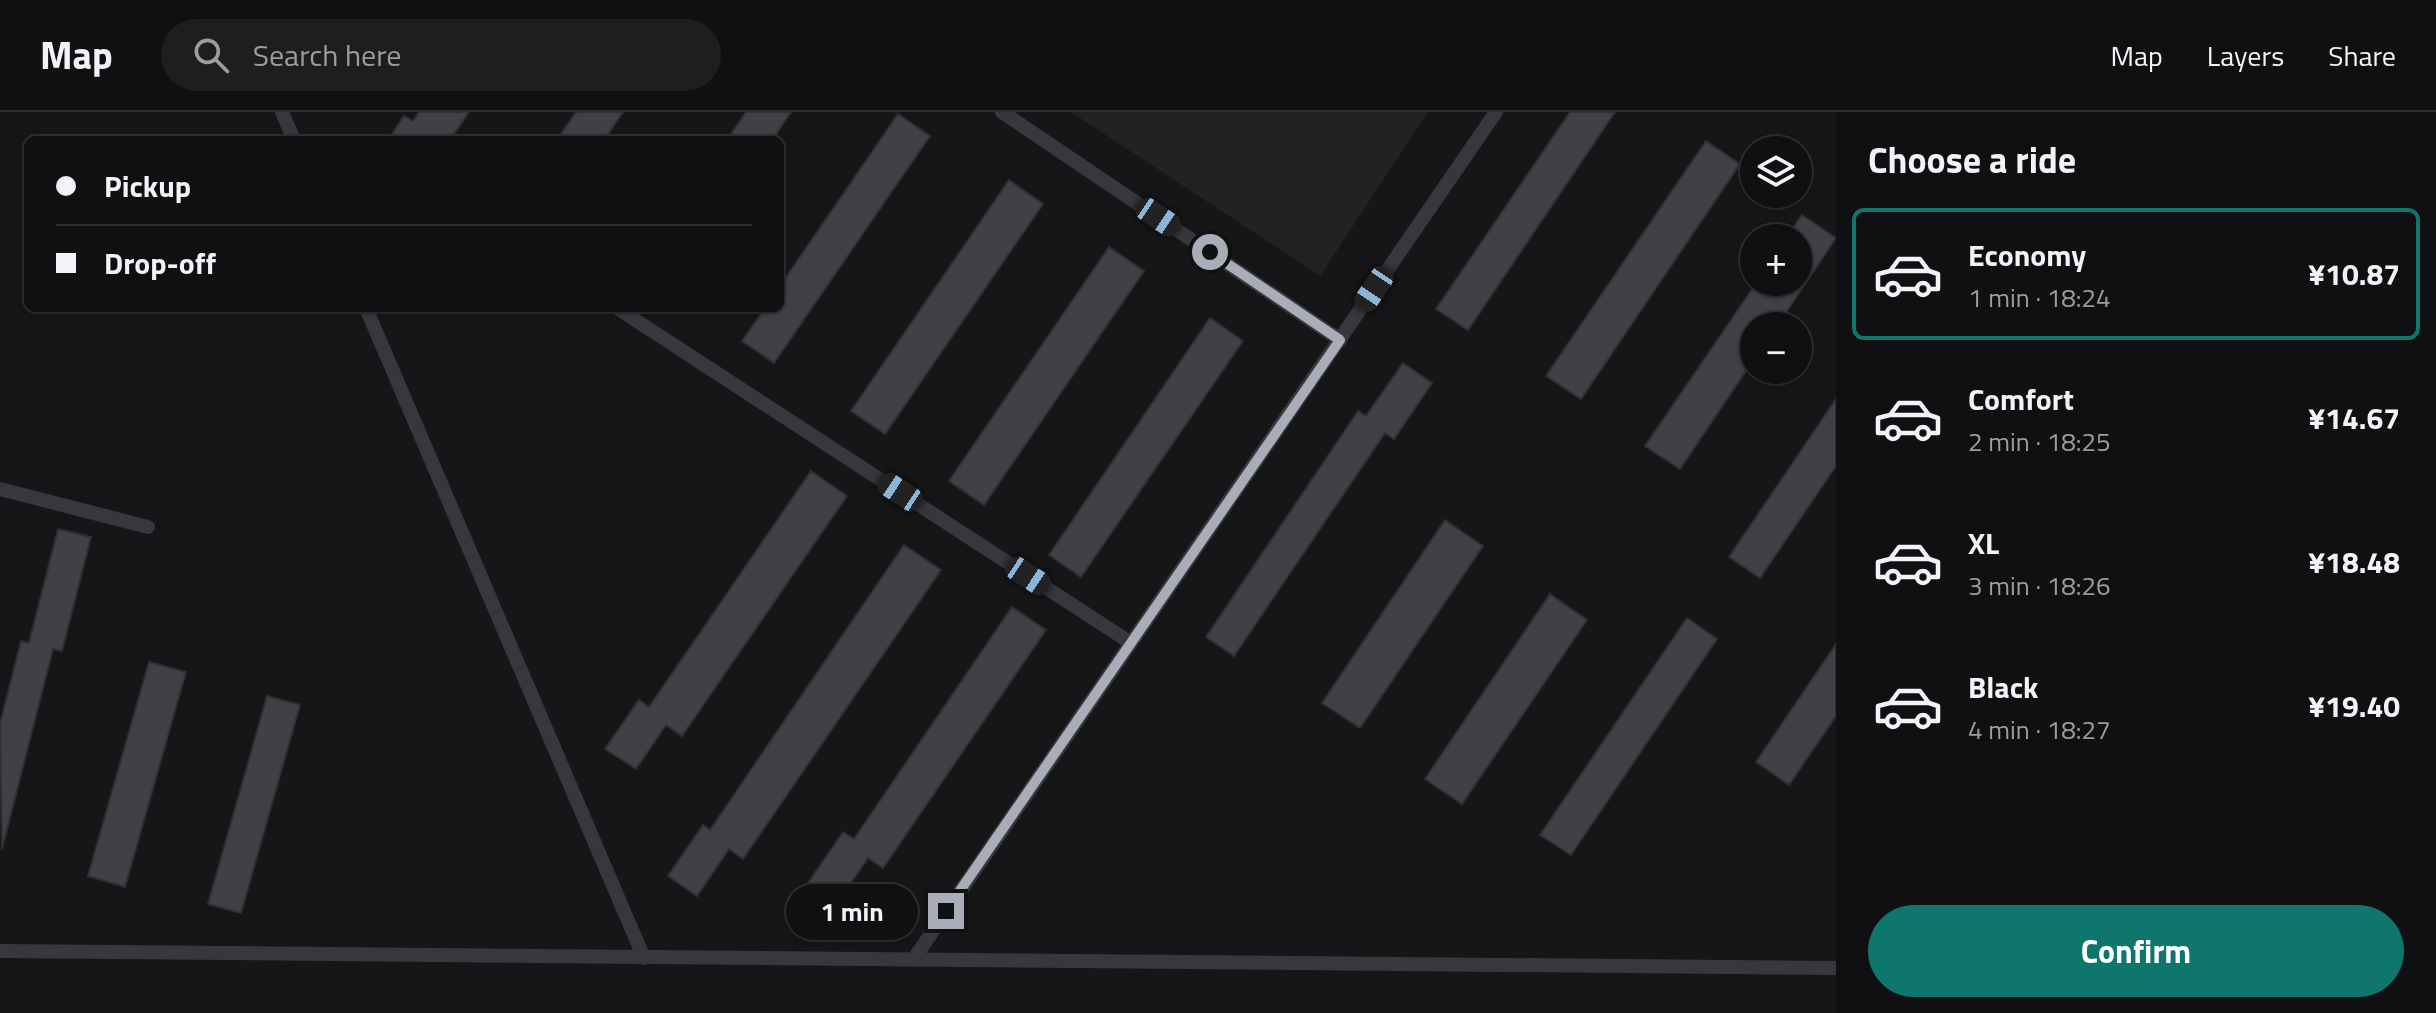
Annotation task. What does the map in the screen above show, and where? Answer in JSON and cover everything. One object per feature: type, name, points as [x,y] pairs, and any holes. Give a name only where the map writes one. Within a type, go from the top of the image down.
[{"type":"lane","points":[[282,112],[292,136]]},
{"type":"lane","points":[[1002,112],[1340,340]]},
{"type":"lane","points":[[913,960],[1496,112]]},
{"type":"lane","points":[[368,312],[644,958]]},
{"type":"lane","points":[[623,312],[1131,643]]},
{"type":"lane","points":[[0,489],[148,527]]},
{"type":"lane","points":[[0,951],[1836,968]]},
{"type":"shaded area","points":[[1071,112],[1428,112],[1320,276]]},
{"type":"building","points":[[419,112],[469,112],[453,136],[391,136],[404,116],[413,121]]},
{"type":"building","points":[[576,112],[623,112],[607,136],[560,136]]},
{"type":"building","points":[[746,112],[791,112],[775,136],[730,136]]},
{"type":"building","points":[[1570,112],[1615,112],[1468,330],[1436,309]]},
{"type":"building","points":[[898,114],[930,136],[774,363],[742,341],[762,312],[784,312],[784,280]]},
{"type":"building","points":[[1706,141],[1740,164],[1581,399],[1546,376]]},
{"type":"building","points":[[1009,180],[1043,204],[885,434],[851,411]]},
{"type":"building","points":[[1802,215],[1836,238],[1812,274],[1812,224],[1796,224]]},
{"type":"building","points":[[1109,247],[1144,271],[984,505],[949,481]]},
{"type":"building","points":[[1747,296],[1797,296],[1786,312],[1740,312],[1740,380],[1680,469],[1645,446]]},
{"type":"building","points":[[1210,318],[1243,341],[1081,577],[1049,555]]},
{"type":"building","points":[[1403,363],[1432,383],[1394,439],[1385,433],[1234,656],[1206,637],[1358,411],[1366,416]]},
{"type":"building","points":[[1836,399],[1836,466],[1760,578],[1729,557]]},
{"type":"building","points":[[811,471],[847,496],[682,736],[666,725],[636,769],[605,749],[639,700],[649,707]]},
{"type":"building","points":[[1445,520],[1483,546],[1360,728],[1322,703]]},
{"type":"building","points":[[58,529],[91,537],[62,651],[53,649],[2,849],[0,724],[21,641],[29,643]]},
{"type":"building","points":[[904,545],[941,570],[743,859],[729,849],[697,896],[668,876],[703,825],[710,830]]},
{"type":"building","points":[[1550,594],[1587,620],[1462,804],[1425,779]]},
{"type":"building","points":[[1012,607],[1046,630],[883,868],[868,858],[835,906],[806,886],[843,832],[854,839]]},
{"type":"building","points":[[1687,618],[1717,639],[1571,855],[1540,835]]},
{"type":"building","points":[[1836,644],[1836,716],[1789,785],[1756,762]]},
{"type":"building","points":[[149,662],[186,672],[125,887],[88,876]]},
{"type":"building","points":[[267,696],[300,705],[241,913],[208,904]]},
{"type":"route","points":[[946,911],[1340,340],[1210,252]]}]
